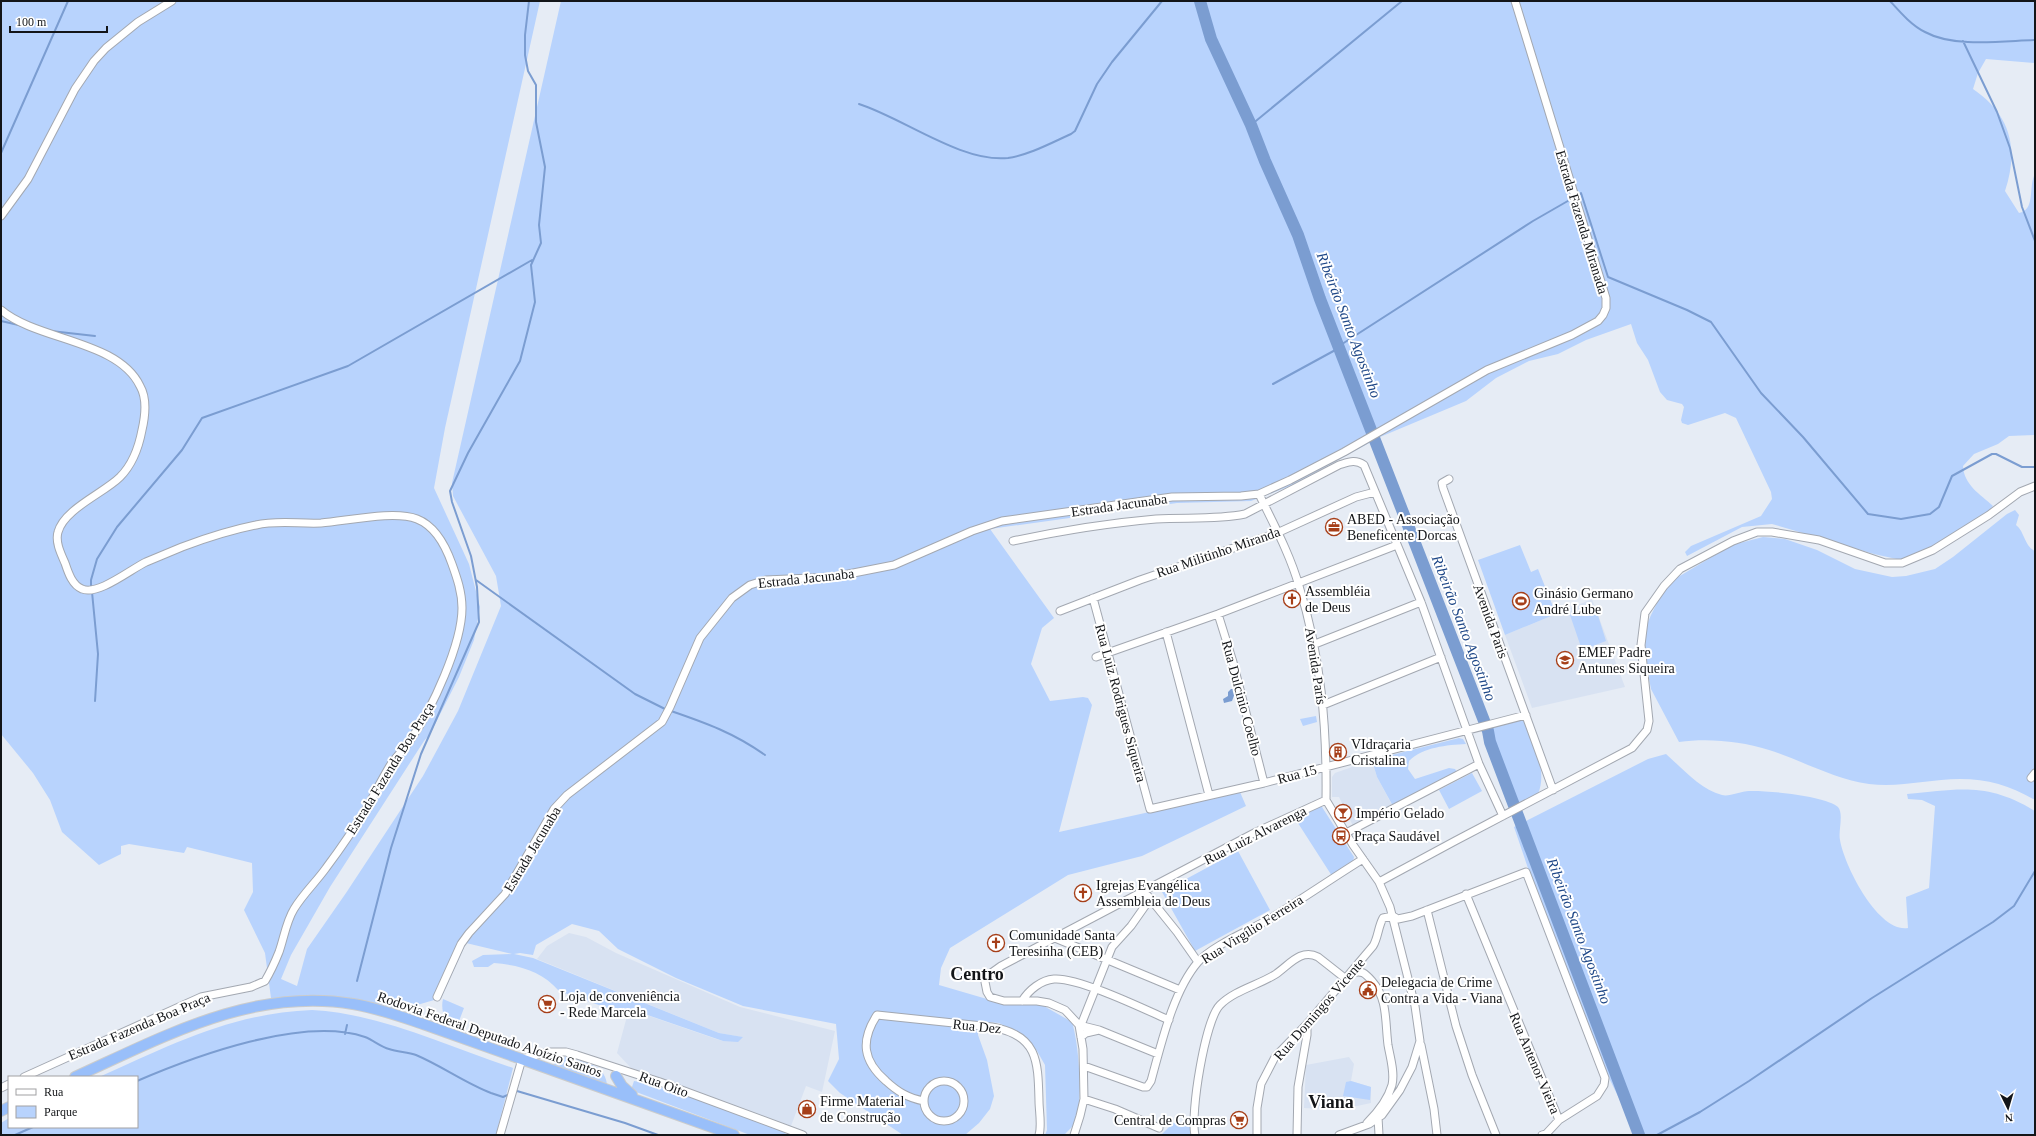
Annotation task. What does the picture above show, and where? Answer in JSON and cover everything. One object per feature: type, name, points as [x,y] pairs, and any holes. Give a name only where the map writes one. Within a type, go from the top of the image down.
[{"type":"highway","name":"Rodovia Federal Deputado Aloízio Santos","points":[[77,1076],[166,1036],[217,1016],[260,1006],[307,1001],[353,1004],[385,1011],[734,1135]]},
{"type":"highway","points":[[615,1071],[622,1086],[636,1099]]},
{"type":"street","points":[[1,216],[28,179],[75,89],[94,61],[106,48],[138,22],[172,1]]},
{"type":"street","name":"Estrada Fazenda Miranada","points":[[1364,440],[1487,370],[1572,335],[1598,321],[1606,308],[1606,298],[1515,1]]},
{"type":"street","name":"Estrada Fazenda Boa Praça","points":[[1,310],[10,318],[38,330],[80,343],[102,352],[118,362],[132,374],[140,385],[143,393],[144,422],[142,433],[126,471],[119,478],[76,510],[64,521],[58,531],[59,548],[67,570],[72,579],[82,589],[88,590],[98,588],[144,563],[183,547],[258,524],[275,522],[322,523],[405,516],[416,519],[437,535],[448,554],[457,578],[461,593],[462,609],[460,630],[432,705],[411,740],[384,774],[368,806],[325,870],[295,907],[274,965],[266,981],[250,987],[201,998],[26,1076]]},
{"type":"street","name":"Estrada Jacunaba","points":[[437,996],[469,932],[506,894],[554,809],[567,795],[662,722],[700,638],[732,598],[750,585],[766,580],[833,577],[894,565],[972,531],[1002,521],[1172,497],[1246,496],[1259,494],[1290,480],[1364,440]]},
{"type":"street","points":[[1013,541],[1132,522],[1168,518],[1234,516],[1245,514],[1339,465],[1351,461],[1364,465],[1421,602],[1479,764],[1506,814]]},
{"type":"street","name":"Avenida Paris","points":[[1449,479],[1442,483],[1443,488],[1554,790]]},
{"type":"street","points":[[1380,882],[1632,748],[1647,730],[1649,712],[1641,645],[1645,613],[1664,586],[1680,569],[1733,541],[1757,532],[1772,532],[1819,540],[1885,563],[1902,563],[1933,550],[1989,515],[2020,492],[2035,486]]},
{"type":"street","name":"Rua Militinho Miranda","points":[[1060,611],[1277,533],[1356,497],[1375,492]]},
{"type":"street","name":"Avenida París","points":[[1259,494],[1299,584],[1315,644],[1323,705],[1326,800]]},
{"type":"street","points":[[1096,657],[1299,584],[1397,545]]},
{"type":"street","name":"Rua Luiz Rodrigues Siqueira","points":[[1093,598],[1150,809]]},
{"type":"street","points":[[1315,644],[1421,602]]},
{"type":"street","name":"Rua Dulcinio Coelho","points":[[1218,614],[1235,669],[1264,783]]},
{"type":"street","points":[[1166,632],[1209,795]]},
{"type":"street","points":[[1323,705],[1441,657]]},
{"type":"street","name":"Rua 15","points":[[1150,809],[1264,783],[1526,715]]},
{"type":"street","points":[[1346,832],[1479,764]]},
{"type":"street","points":[[1326,800],[1363,859],[1380,882],[1393,916],[1415,1006],[1420,1041],[1434,1108],[1437,1135]]},
{"type":"street","name":"Rua Luiz Alvarenga","points":[[1080,1025],[1060,1007],[1049,1003],[1004,1001],[990,997],[985,988],[987,976],[1000,966],[1256,832],[1326,800]]},
{"type":"street","name":"Rua Virgílio Ferreira","points":[[1084,1066],[1143,1087],[1147,1087],[1151,1081],[1158,1054],[1180,990],[1198,962],[1212,951],[1276,915],[1363,859]]},
{"type":"street","points":[[1393,916],[1403,918],[1526,872],[1605,1078],[1604,1086],[1597,1096],[1559,1120],[1546,1134],[1542,1135]]},
{"type":"street","points":[[1144,891],[1177,932],[1198,962]]},
{"type":"street","name":"Rua Antenor Vieira","points":[[1466,894],[1559,1120]]},
{"type":"street","points":[[1074,1135],[1084,1099],[1084,1066],[1080,1025],[1106,960],[1116,940],[1131,926],[1150,899]]},
{"type":"street","points":[[1427,910],[1456,1026],[1472,1075],[1496,1135]]},
{"type":"street","name":"Rua Domingos Vicente","points":[[1257,1135],[1257,1108],[1261,1084],[1275,1056],[1307,1024],[1352,973],[1378,939],[1382,921],[1385,918],[1393,916]]},
{"type":"street","points":[[1055,938],[1180,990]]},
{"type":"street","points":[[1195,1135],[1194,1120],[1200,1067],[1214,1015],[1221,1003],[1270,978],[1304,954],[1318,957],[1346,979]]},
{"type":"street","points":[[1352,973],[1359,971],[1366,974],[1382,995],[1393,1083],[1378,1116],[1379,1135]]},
{"type":"street","points":[[1022,1001],[1032,989],[1051,980],[1061,979],[1094,989],[1169,1020]]},
{"type":"street","name":"Rua Dez","points":[[924,1101],[910,1098],[897,1091],[874,1071],[868,1059],[867,1035],[877,1015],[992,1027],[1008,1030],[1020,1037],[1028,1044],[1034,1054],[1038,1068],[1039,1135]]},
{"type":"street","points":[[1297,1135],[1298,1087],[1307,1035],[1307,1024]]},
{"type":"street","points":[[1080,1025],[1099,1030],[1158,1054]]},
{"type":"street","points":[[1081,1037],[1088,1032],[1099,1030]]},
{"type":"street","points":[[1339,1135],[1378,1116],[1400,1090],[1412,1067],[1420,1041]]},
{"type":"street","name":"Rua Oito","points":[[522,1059],[548,1052],[566,1052],[615,1071],[802,1135]]},
{"type":"street","points":[[500,1135],[522,1059]]},
{"type":"street","points":[[607,1089],[614,1084],[615,1071]]},
{"type":"street","points":[[938,1082],[947,1082],[954,1084],[960,1090],[964,1098],[964,1106],[954,1119],[946,1121],[938,1120],[931,1116],[926,1110],[924,1101],[926,1093],[931,1086],[938,1082]]},
{"type":"street","points":[[1084,1099],[1115,1109],[1159,1128]]},
{"type":"shaded area","name":"EMEF Padre Antunes Siqueira","points":[[1592,599],[1625,687],[1532,708],[1505,635]]},
{"type":"shaded area","points":[[1233,689],[1235,693],[1232,701],[1224,703],[1223,699],[1228,696],[1228,692]]},
{"type":"shaded area","points":[[1372,760],[1377,777],[1392,805],[1353,826],[1339,797],[1332,797],[1332,777],[1335,773]]},
{"type":"shaded area","points":[[569,933],[586,937],[616,953],[740,1007],[835,1031],[822,1092],[806,1086],[791,1126],[631,1068],[617,1053],[629,1009],[723,1041],[742,1037],[719,1033],[537,959],[547,946]]},
{"type":"shaded area","points":[[1349,1057],[1354,1064],[1351,1081],[1371,1087],[1371,1103],[1338,1110],[1304,1108],[1306,1065]]},
{"type":"green space","points":[[1,1],[540,1],[445,428],[434,488],[469,564],[480,607],[474,640],[459,677],[430,734],[330,887],[291,955],[281,979],[297,986],[307,949],[346,893],[423,776],[458,711],[501,606],[496,576],[453,496],[452,483],[561,1],[2035,1],[2035,63],[1986,59],[1978,73],[1973,89],[1986,99],[2004,122],[2011,147],[2009,176],[2005,191],[2019,213],[2024,211],[2030,203],[2035,174],[2035,435],[2009,436],[1998,444],[1974,454],[1963,466],[1966,479],[1974,489],[1993,506],[1983,518],[1925,550],[1901,560],[1874,554],[1772,524],[1742,527],[1687,556],[1685,552],[1691,546],[1761,516],[1772,499],[1771,492],[1736,418],[1725,413],[1688,425],[1682,423],[1681,420],[1684,407],[1682,404],[1667,400],[1660,392],[1648,360],[1637,343],[1631,324],[1586,340],[1558,354],[1529,361],[1496,378],[1466,401],[1380,437],[1293,485],[1251,501],[1177,503],[990,529],[1054,618],[1042,628],[1031,664],[1050,701],[1083,697],[1088,698],[1092,705],[1059,832],[1240,792],[1246,806],[1142,856],[1068,875],[950,948],[941,968],[939,985],[1004,1004],[1042,1005],[1072,1022],[1077,1044],[1080,1085],[1076,1120],[1064,1135],[1045,1135],[1047,1130],[1045,1065],[1037,1051],[1025,1036],[999,1023],[978,1021],[978,1035],[987,1060],[994,1096],[990,1109],[979,1123],[965,1135],[903,1135],[840,1093],[828,1081],[839,1059],[836,1024],[743,1006],[676,978],[618,949],[599,931],[572,924],[536,945],[533,955],[520,953],[514,954],[533,958],[719,1033],[743,1037],[738,1042],[723,1041],[630,1009],[627,1015],[559,991],[545,978],[521,967],[494,963],[488,967],[474,967],[472,961],[483,955],[512,954],[466,943],[441,998],[400,1010],[332,997],[271,998],[265,953],[244,910],[253,892],[252,863],[187,847],[184,853],[129,844],[121,846],[121,854],[99,865],[62,832],[50,800],[33,773],[1,734]]},
{"type":"green space","points":[[2015,510],[2019,515],[2016,525],[2031,549],[2035,551],[2035,800],[2008,787],[1980,780],[1948,779],[1892,785],[1856,782],[1831,774],[1782,754],[1747,744],[1713,740],[1679,742],[1651,689],[1643,648],[1643,634],[1651,615],[1664,589],[1673,580],[1732,545],[1763,537],[1785,539],[1817,550],[1855,569],[1892,577],[1906,576],[1935,569],[1953,557],[2007,514]]},
{"type":"green space","name":"Ginásio Germano André Lube","points":[[1520,545],[1531,572],[1538,569],[1556,614],[1505,635],[1478,560]]},
{"type":"green space","points":[[1595,606],[1606,641],[1582,650],[1570,615]]},
{"type":"green space","points":[[1316,716],[1317,722],[1303,726],[1300,719]]},
{"type":"green space","points":[[1525,721],[1535,747],[1540,766],[1541,785],[1538,794],[1515,807],[1486,728]]},
{"type":"green space","points":[[1459,738],[1463,739],[1466,744],[1443,746],[1421,753],[1409,761],[1408,769],[1415,779],[1449,768],[1455,769],[1459,775],[1394,808],[1377,777],[1372,760]]},
{"type":"green space","points":[[1666,754],[1699,783],[1722,795],[1749,791],[1781,793],[1822,800],[1832,803],[1838,807],[1841,814],[1840,840],[1848,865],[1855,880],[1874,909],[1885,920],[1897,927],[1908,928],[1906,897],[1929,888],[1935,806],[1922,800],[1908,799],[1907,794],[1942,790],[1973,790],[2002,795],[2035,811],[2035,1135],[1637,1135],[1610,1080],[1547,924],[1514,827],[1648,759]]},
{"type":"green space","points":[[1472,773],[1482,791],[1449,809],[1439,790]]},
{"type":"green space","points":[[1317,807],[1322,807],[1354,857],[1353,862],[1332,876],[1296,820]]},
{"type":"green space","points":[[1238,851],[1270,910],[1195,951],[1162,892]]},
{"type":"green space","points":[[443,999],[464,1008],[456,1029],[449,1024],[443,1013]]},
{"type":"green space","points":[[312,1010],[338,1013],[389,1024],[513,1068],[496,1135],[1,1135],[1,1123],[8,1119],[8,1128],[138,1128],[138,1076],[101,1076],[151,1053],[202,1033],[255,1017],[283,1012]]},
{"type":"green space","points":[[566,1057],[597,1068],[602,1072],[607,1084],[553,1065],[558,1060]]},
{"type":"green space","points":[[634,1081],[670,1087],[786,1132],[785,1135],[750,1135],[631,1090]]},
{"type":"green space","points":[[1351,1081],[1371,1087],[1370,1100],[1343,1096],[1346,1082]]},
{"type":"green space","points":[[1173,1123],[1191,1125],[1193,1135],[1161,1135]]},
{"type":"waterway","points":[[1,153],[68,1]]},
{"type":"waterway","points":[[357,981],[391,848],[421,754],[479,622],[477,587],[471,556],[452,502],[450,491],[468,453],[520,361],[535,302],[531,265],[541,243],[539,225],[545,167],[536,122],[536,85],[528,71],[525,55],[525,35],[529,1]]},
{"type":"waterway","points":[[859,104],[952,147],[972,154],[990,158],[1008,158],[1024,154],[1048,145],[1075,131],[1097,84],[1112,62],[1162,1]]},
{"type":"waterway","name":"Ribeirão Santo Agostinho","points":[[1200,1],[1211,39],[1251,125],[1265,161],[1298,235],[1320,299],[1488,731],[1490,742],[1639,1135]]},
{"type":"waterway","points":[[1251,125],[1402,1]]},
{"type":"waterway","points":[[1890,1],[1915,26],[1937,37],[1964,42],[2035,40]]},
{"type":"waterway","points":[[1963,41],[1997,112],[2010,148],[2022,207],[2035,241]]},
{"type":"waterway","points":[[1577,196],[1581,193],[1608,277],[1687,310],[1711,322],[1761,393],[1803,437],[1868,514],[1901,519],[1930,514],[1939,507],[1952,476],[1992,454],[1996,454],[2022,467],[2035,467]]},
{"type":"waterway","points":[[1339,346],[1533,221],[1573,198]]},
{"type":"waterway","points":[[91,588],[91,580],[97,559],[117,527],[182,450],[202,418],[348,366],[532,260]]},
{"type":"waterway","points":[[1,321],[23,326]]},
{"type":"waterway","points":[[51,331],[95,336]]},
{"type":"waterway","points":[[1273,384],[1339,348]]},
{"type":"waterway","points":[[476,580],[635,694],[667,710]]},
{"type":"waterway","points":[[92,592],[98,654],[95,701]]},
{"type":"waterway","points":[[671,711],[720,729],[765,755]]},
{"type":"waterway","points":[[1657,1135],[1700,1112],[1749,1081],[1872,998],[1993,922],[2014,906],[2035,871]]},
{"type":"waterway","points":[[345,1034],[347,1025]]},
{"type":"waterway","points":[[138,1081],[188,1061],[250,1042],[281,1035],[311,1032],[340,1032],[365,1037],[386,1048],[416,1055],[491,1093],[503,1097],[510,1094]]},
{"type":"waterway","points":[[514,1092],[517,1091],[625,1123],[658,1135]]},
{"type":"waterway","points":[[15,1135],[31,1128]]},
{"type":"place","name":"ABED - Associação Beneficente Dorcas","points":[[1334,527]]},
{"type":"place","name":"Assembléia de Deus","points":[[1292,599]]},
{"type":"place","name":"Ginásio Germano André Lube","points":[[1521,601]]},
{"type":"place","name":"EMEF Padre Antunes Siqueira","points":[[1565,660]]},
{"type":"place","name":"VIdraçaria Cristalina","points":[[1338,752]]},
{"type":"place","name":"Império Gelado","points":[[1343,813]]},
{"type":"place","name":"Praça Saudável","points":[[1341,836]]},
{"type":"place","name":"Igrejas Evangélica Assembleia de Deus","points":[[1083,893]]},
{"type":"place","name":"Comunidade Santa Teresinha (CEB)","points":[[996,943]]},
{"type":"place","name":"Delegacia de Crime Contra a Vida - Viana","points":[[1368,990]]},
{"type":"place","name":"Loja de conveniência - Rede Marcela","points":[[547,1004]]},
{"type":"place","name":"Firme Material de Construção","points":[[807,1109]]},
{"type":"place","name":"Central de Compras","points":[[1239,1120]]},
{"type":"district","name":"Centro","points":[[977,974]]},
{"type":"district","name":"Viana","points":[[1331,1102]]}]
